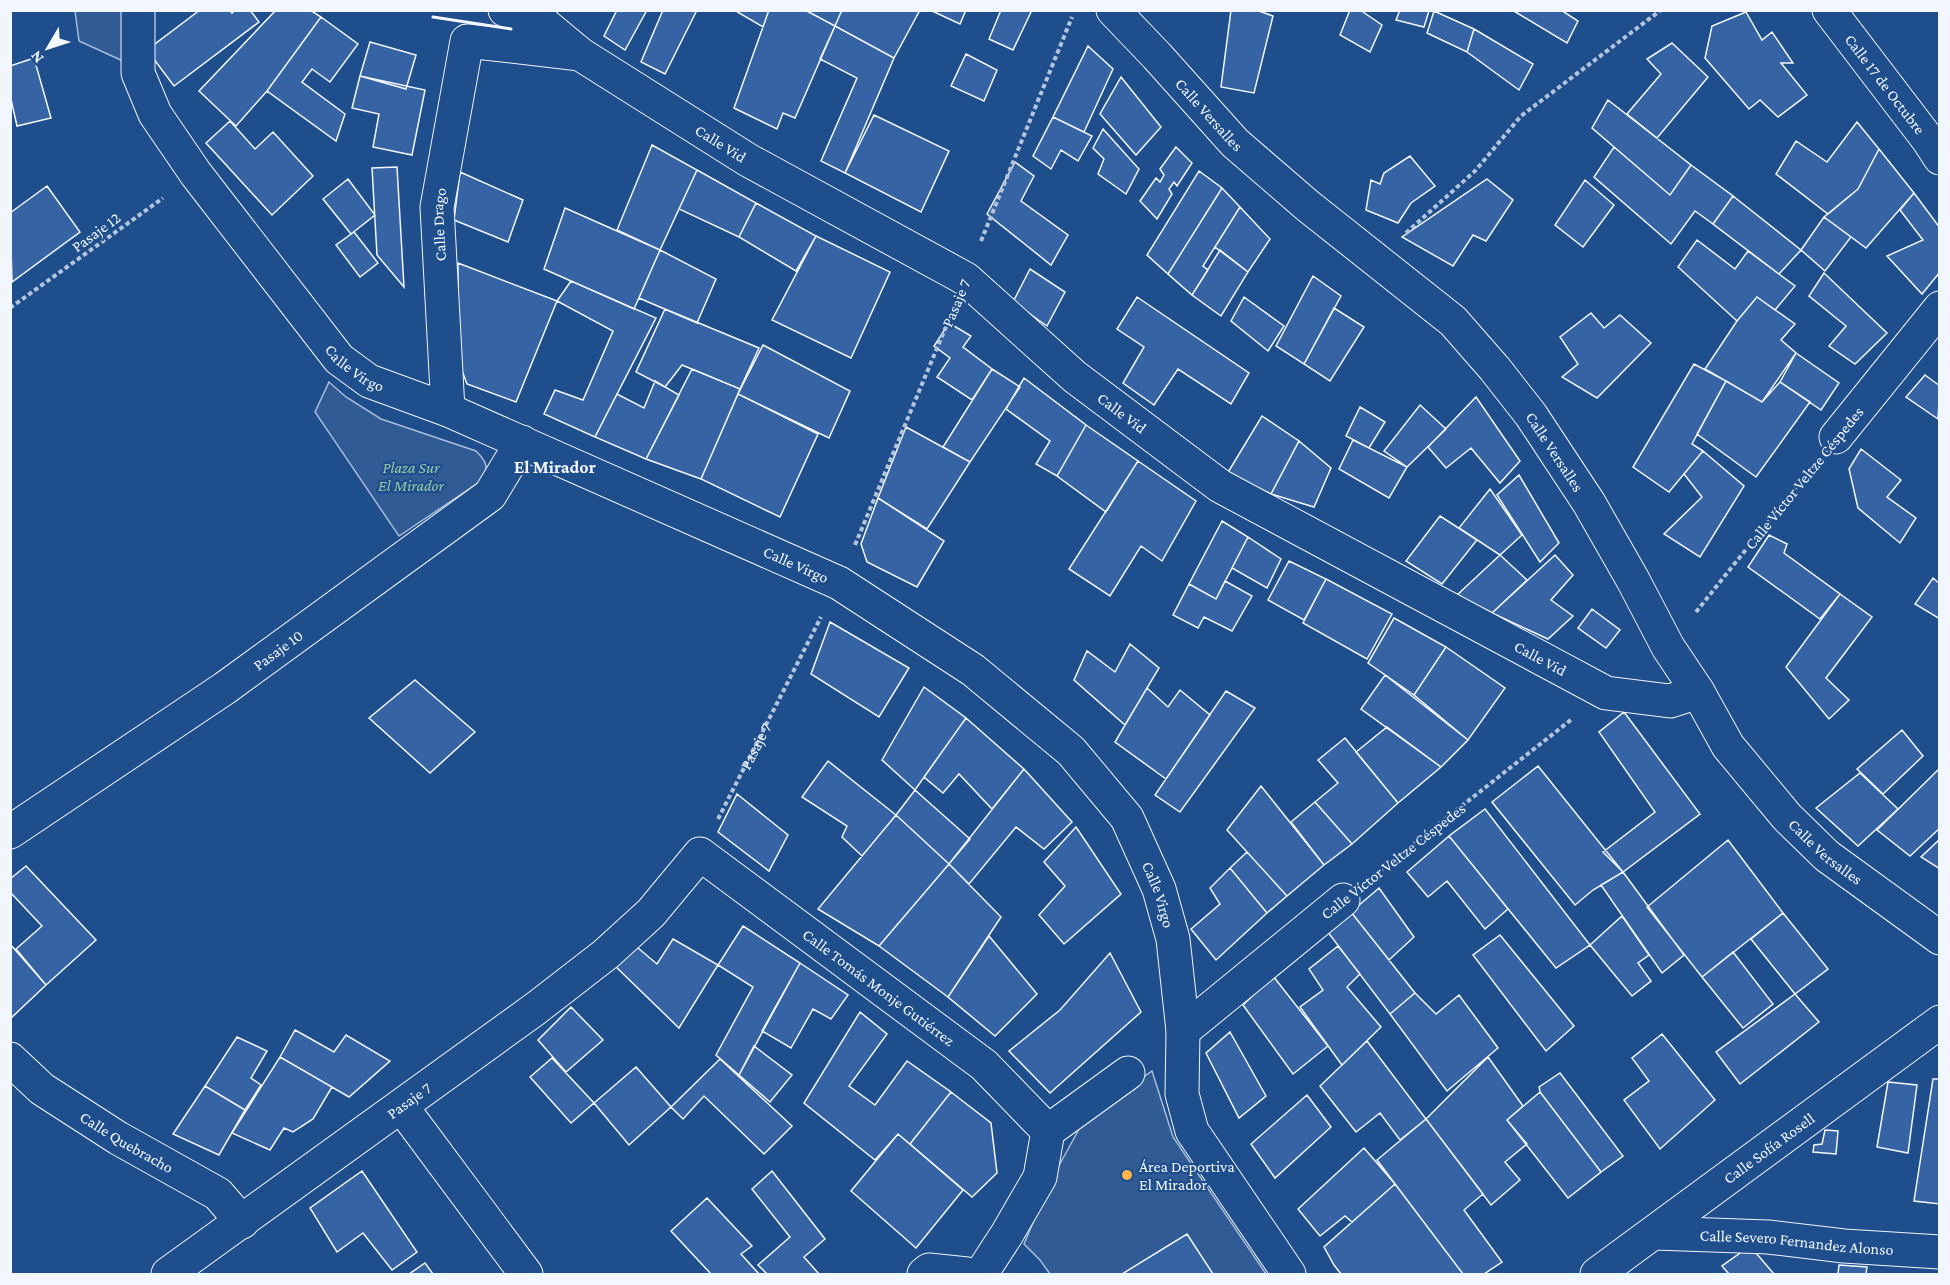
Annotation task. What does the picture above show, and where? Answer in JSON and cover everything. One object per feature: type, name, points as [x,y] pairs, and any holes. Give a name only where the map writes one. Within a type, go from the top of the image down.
[{"type":"street","name":"Calle Virgo","points":[[138,10],[138,73],[155,114],[196,174],[339,359],[369,381],[448,410],[839,583],[973,670],[1071,751],[1127,818],[1159,889],[1173,939],[1183,1031],[1182,1094],[1192,1131],[1289,1275]]},
{"type":"street","name":"Calle Vid","points":[[505,10],[544,24],[580,54],[748,160],[966,279],[1076,377],[1220,486],[1606,693],[1670,701],[1698,692]]},
{"type":"street","name":"Calle Versalles","points":[[1113,10],[1235,143],[1308,206],[1453,321],[1531,415],[1589,503],[1668,647],[1698,692],[1728,746],[1787,817],[1827,856],[1940,938]]},
{"type":"street","name":"Calle 17 de Octubre","points":[[1829,10],[1936,144]]},
{"type":"street","name":"Calle Vid","points":[[466,41],[580,54]]},
{"type":"street","name":"Calle Drago","points":[[448,410],[437,207],[466,41]]},
{"type":"street","name":"Calle Víctor Veltze Céspedes","points":[[1836,437],[1940,308]]},
{"type":"street","name":"Pasaje 10","points":[[10,832],[225,688],[490,495],[522,442]]},
{"type":"street","name":"Pasaje 7","points":[[168,1275],[535,1010],[606,954],[651,913],[700,855]]},
{"type":"street","name":"Calle Tomás Monje Gutiérrez","points":[[700,855],[984,1065],[1048,1131]]},
{"type":"street","name":"Calle Víctor Veltze Céspedes","points":[[1183,1031],[1343,900]]},
{"type":"street","name":"Calle Sofía Rosell","points":[[1597,1275],[1940,1022]]},
{"type":"street","name":"Calle Quebracho","points":[[10,1059],[42,1089],[118,1138],[218,1194],[242,1222]]},
{"type":"street","points":[[981,1275],[1040,1177],[1048,1131],[1128,1072]]},
{"type":"street","points":[[401,1106],[526,1275]]},
{"type":"street","name":"Calle Severo Fernandez Alonso","points":[[1655,1233],[1768,1237],[1844,1246],[1940,1252]]},
{"type":"street","points":[[924,1275],[929,1270],[967,1275]]},
{"type":"path","name":"Pasaje 7","points":[[700,855],[839,583],[1075,10]]},
{"type":"path","points":[[1383,265],[1402,237],[1475,171],[1521,116],[1661,10]]},
{"type":"path","name":"Pasaje 12","points":[[10,308],[196,174]]},
{"type":"path","name":"Calle Víctor Veltze Céspedes","points":[[1668,647],[1836,437]]},
{"type":"path","name":"Calle Víctor Veltze Céspedes","points":[[1343,900],[1606,693]]},
{"type":"green space","points":[[75,11],[123,11],[123,61],[79,41]]},
{"type":"green space","name":"Plaza Sur El Mirador","points":[[329,382],[346,397],[381,419],[476,451],[485,464],[484,479],[399,536],[315,412]]},
{"type":"green space","name":"Área Deportiva El Mirador","points":[[1152,1071],[1173,1137],[1266,1274],[1050,1274],[1024,1244],[1050,1182],[1084,1120]]},
{"type":"building","points":[[200,10],[230,10],[232,13],[235,10],[250,10],[259,22],[174,86],[147,50]]},
{"type":"building","points":[[276,10],[310,10],[321,17],[267,91],[236,126],[199,91]]},
{"type":"building","points":[[617,10],[647,10],[625,50],[604,36]]},
{"type":"building","points":[[663,10],[697,10],[665,74],[641,62]]},
{"type":"building","points":[[734,10],[769,10],[763,27]]},
{"type":"building","points":[[769,10],[805,10],[835,26],[795,118],[783,113],[777,129],[734,108]]},
{"type":"building","points":[[805,10],[842,10],[835,26]]},
{"type":"building","points":[[842,10],[920,10],[894,58],[835,26]]},
{"type":"building","points":[[930,10],[966,10],[960,24]]},
{"type":"building","points":[[1001,10],[1032,10],[1013,50],[989,39]]},
{"type":"building","points":[[1231,10],[1256,10],[1273,16],[1254,93],[1221,87]]},
{"type":"building","points":[[1350,10],[1360,10],[1382,25],[1370,52],[1340,35]]},
{"type":"building","points":[[1400,10],[1429,11],[1424,27],[1396,20]]},
{"type":"building","points":[[1512,10],[1561,10],[1578,21],[1567,43]]},
{"type":"building","points":[[1434,11],[1474,29],[1467,52],[1427,33]]},
{"type":"building","points":[[1746,12],[1762,40],[1772,32],[1793,63],[1781,63],[1807,95],[1778,117],[1760,100],[1749,109],[1705,58],[1712,26]]},
{"type":"building","points":[[321,17],[358,44],[330,82],[312,69],[302,82],[345,114],[336,141],[267,91]]},
{"type":"building","points":[[835,26],[894,58],[845,173],[821,161],[857,78],[820,59]]},
{"type":"building","points":[[1474,29],[1533,64],[1519,90],[1467,52]]},
{"type":"building","points":[[370,42],[416,55],[406,89],[360,76]]},
{"type":"building","points":[[1672,43],[1708,77],[1657,138],[1627,114],[1661,74],[1647,59]]},
{"type":"building","points":[[1088,46],[1113,69],[1084,132],[1053,117]]},
{"type":"building","points":[[966,54],[997,70],[984,101],[951,86]]},
{"type":"building","points":[[34,58],[51,118],[17,126],[10,95],[10,66]]},
{"type":"building","points":[[360,76],[425,90],[412,155],[373,147],[379,114],[352,108]]},
{"type":"building","points":[[1121,77],[1161,127],[1136,155],[1100,114]]},
{"type":"building","points":[[1608,100],[1691,165],[1670,195],[1592,128]]},
{"type":"building","points":[[874,115],[949,151],[921,212],[845,173]]},
{"type":"building","points":[[1053,117],[1092,136],[1078,161],[1061,150],[1051,169],[1033,156]]},
{"type":"building","points":[[230,121],[255,149],[273,132],[313,176],[272,215],[206,143]]},
{"type":"building","points":[[1857,122],[1879,149],[1858,189],[1828,214],[1776,174],[1796,141],[1827,162]]},
{"type":"building","points":[[1103,129],[1139,169],[1126,194],[1098,174],[1104,159],[1093,148]]},
{"type":"building","points":[[652,145],[697,170],[660,250],[617,230]]},
{"type":"building","points":[[1176,147],[1192,163],[1177,186],[1174,182],[1169,189],[1172,194],[1157,219],[1140,201],[1156,178],[1160,182],[1164,175],[1160,169]]},
{"type":"building","points":[[1614,147],[1670,195],[1691,165],[1733,196],[1713,224],[1695,211],[1671,244],[1594,177]]},
{"type":"building","points":[[1879,149],[1914,193],[1866,248],[1824,217],[1858,189]]},
{"type":"building","points":[[1410,156],[1435,186],[1411,203],[1398,223],[1366,210],[1371,180],[1380,184],[1384,173]]},
{"type":"building","points":[[1015,162],[1034,176],[1021,201],[1068,235],[1051,265],[987,214]]},
{"type":"building","points":[[397,167],[404,287],[377,255],[372,168]]},
{"type":"building","points":[[697,170],[756,203],[739,237],[679,209]]},
{"type":"building","points":[[1199,171],[1222,188],[1168,274],[1147,255]]},
{"type":"building","points":[[460,172],[523,200],[508,242],[454,220]]},
{"type":"building","points":[[348,179],[375,215],[351,234],[323,199]]},
{"type":"building","points":[[1487,179],[1513,200],[1486,241],[1473,235],[1453,266],[1402,237]]},
{"type":"building","points":[[1585,180],[1614,205],[1583,247],[1555,225]]},
{"type":"building","points":[[47,186],[80,232],[12,282],[10,213]]},
{"type":"building","points":[[1222,188],[1240,207],[1203,266],[1208,270],[1192,295],[1168,274]]},
{"type":"building","points":[[1914,193],[1940,228],[1940,272],[1922,294],[1887,256],[1923,240],[1900,210]]},
{"type":"building","points":[[1733,196],[1801,250],[1779,274],[1713,224]]},
{"type":"building","points":[[756,203],[816,236],[796,271],[739,237]]},
{"type":"building","points":[[1240,207],[1270,239],[1248,272],[1215,247]]},
{"type":"building","points":[[565,208],[660,250],[634,309],[544,269]]},
{"type":"building","points":[[1824,217],[1851,237],[1825,271],[1801,250]]},
{"type":"building","points":[[354,232],[378,263],[360,277],[336,245]]},
{"type":"building","points":[[816,236],[890,272],[851,358],[772,320]]},
{"type":"building","points":[[1697,240],[1735,269],[1748,251],[1795,286],[1775,310],[1757,297],[1737,321],[1678,267]]},
{"type":"building","points":[[660,250],[716,279],[697,323],[639,298]]},
{"type":"building","points":[[1220,250],[1248,272],[1221,316],[1192,295]]},
{"type":"building","points":[[458,263],[557,301],[516,402],[467,384],[458,360]]},
{"type":"building","points":[[1030,269],[1065,292],[1047,326],[1013,302]]},
{"type":"building","points":[[1824,273],[1887,333],[1855,364],[1829,346],[1846,326],[1809,296]]},
{"type":"building","points":[[1313,276],[1341,296],[1304,364],[1276,346]]},
{"type":"building","points":[[571,281],[656,318],[595,437],[544,414],[555,390],[583,400],[613,331],[557,301]]},
{"type":"building","points":[[1137,297],[1249,373],[1231,404],[1178,369],[1154,405],[1123,383],[1144,347],[1117,329]]},
{"type":"building","points":[[1244,297],[1284,326],[1268,351],[1231,321]]},
{"type":"building","points":[[1757,297],[1795,324],[1781,340],[1796,353],[1762,402],[1705,369],[1737,321]]},
{"type":"building","points":[[1334,308],[1364,327],[1330,381],[1304,364]]},
{"type":"building","points":[[665,309],[759,348],[740,389],[682,365],[665,387],[636,372]]},
{"type":"building","points":[[1591,313],[1604,328],[1620,315],[1651,343],[1597,398],[1562,377],[1578,364],[1560,337]]},
{"type":"building","points":[[949,323],[971,336],[963,347],[992,369],[972,400],[937,377],[950,358],[934,346]]},
{"type":"building","points":[[763,345],[850,391],[829,438],[738,394]]},
{"type":"building","points":[[1796,353],[1839,383],[1821,410],[1780,382]]},
{"type":"building","points":[[1694,364],[1726,381],[1692,444],[1703,451],[1669,492],[1633,467]]},
{"type":"building","points":[[692,369],[740,389],[701,479],[646,459]]},
{"type":"building","points":[[992,369],[1020,387],[970,462],[943,447]]},
{"type":"building","points":[[1925,375],[1940,386],[1938,419],[1906,397]]},
{"type":"building","points":[[1024,378],[1086,425],[1057,476],[1036,464],[1050,441],[1006,409]]},
{"type":"building","points":[[655,381],[679,395],[646,459],[595,437],[617,394],[644,408]]},
{"type":"building","points":[[1726,381],[1762,402],[1780,382],[1810,402],[1756,477],[1697,434]]},
{"type":"building","points":[[738,394],[818,434],[780,517],[701,479]]},
{"type":"building","points":[[1476,397],[1520,461],[1500,483],[1471,448],[1446,468],[1428,447]]},
{"type":"building","points":[[1420,405],[1446,429],[1407,467],[1384,451]]},
{"type":"building","points":[[1360,407],[1385,422],[1369,448],[1346,436]]},
{"type":"building","points":[[1262,416],[1299,441],[1271,494],[1227,474]]},
{"type":"building","points":[[1086,425],[1138,461],[1106,512],[1057,476]]},
{"type":"building","points":[[906,427],[970,462],[927,529],[878,498]]},
{"type":"building","points":[[1353,440],[1407,467],[1389,498],[1339,469]]},
{"type":"building","points":[[1299,441],[1331,468],[1314,507],[1271,494]]},
{"type":"building","points":[[1861,449],[1901,480],[1887,497],[1916,518],[1900,543],[1858,508],[1849,469]]},
{"type":"building","points":[[1703,451],[1744,486],[1700,557],[1664,534],[1702,497],[1684,474]]},
{"type":"building","points":[[1138,461],[1196,501],[1162,561],[1141,546],[1110,596],[1069,569]]},
{"type":"building","points":[[1519,475],[1559,543],[1540,562],[1497,495]]},
{"type":"building","points":[[1490,489],[1522,535],[1500,555],[1459,528]]},
{"type":"building","points":[[878,498],[944,541],[917,587],[867,562],[861,544]]},
{"type":"building","points":[[1440,516],[1477,540],[1442,584],[1406,561]]},
{"type":"building","points":[[1222,521],[1248,537],[1216,599],[1189,584]]},
{"type":"building","points":[[1769,535],[1787,544],[1784,553],[1840,594],[1820,619],[1748,567]]},
{"type":"building","points":[[1248,537],[1281,559],[1267,588],[1232,568]]},
{"type":"building","points":[[1500,555],[1527,580],[1492,613],[1457,595]]},
{"type":"building","points":[[1555,555],[1573,575],[1551,600],[1573,616],[1548,639],[1492,613]]},
{"type":"building","points":[[1289,561],[1326,579],[1304,620],[1268,600]]},
{"type":"building","points":[[1933,578],[1940,584],[1940,619],[1915,604]]},
{"type":"building","points":[[1326,579],[1392,614],[1367,659],[1303,623]]},
{"type":"building","points":[[1225,581],[1252,596],[1232,631],[1204,617],[1198,628],[1173,615],[1189,584],[1216,599]]},
{"type":"building","points":[[1840,594],[1872,617],[1826,678],[1849,700],[1829,719],[1786,667]]},
{"type":"building","points":[[1592,609],[1620,630],[1606,648],[1578,628]]},
{"type":"building","points":[[1394,618],[1446,647],[1414,695],[1368,663]]},
{"type":"building","points":[[830,622],[909,668],[879,717],[811,674]]},
{"type":"building","points":[[1130,644],[1159,668],[1125,725],[1074,680],[1087,651],[1115,672]]},
{"type":"building","points":[[1446,647],[1505,688],[1468,740],[1414,695]]},
{"type":"building","points":[[1385,675],[1468,740],[1441,767],[1361,709]]},
{"type":"building","points":[[415,680],[475,732],[430,773],[369,718]]},
{"type":"building","points":[[924,687],[966,718],[915,790],[882,760]]},
{"type":"building","points":[[1147,688],[1168,707],[1180,690],[1210,715],[1166,779],[1115,742]]},
{"type":"building","points":[[1226,691],[1255,708],[1180,812],[1155,795]]},
{"type":"building","points":[[1624,712],[1700,814],[1623,872],[1603,852],[1655,812],[1599,732]]},
{"type":"building","points":[[966,718],[1024,769],[992,809],[959,774],[943,793],[924,777]]},
{"type":"building","points":[[1387,727],[1441,767],[1398,803],[1356,752]]},
{"type":"building","points":[[1902,730],[1923,756],[1883,794],[1857,769]]},
{"type":"building","points":[[1345,738],[1398,803],[1352,844],[1315,802],[1338,783],[1318,760]]},
{"type":"building","points":[[828,761],[896,815],[862,856],[842,837],[847,826],[802,797]]},
{"type":"building","points":[[1538,766],[1623,872],[1593,890],[1575,905],[1492,802]]},
{"type":"building","points":[[1024,769],[1072,822],[1044,849],[1016,827],[969,884],[949,864]]},
{"type":"building","points":[[1939,769],[1940,828],[1910,856],[1877,830]]},
{"type":"building","points":[[1860,773],[1898,809],[1858,846],[1816,808]]},
{"type":"building","points":[[1261,786],[1324,865],[1287,896],[1227,830]]},
{"type":"building","points":[[915,790],[970,839],[949,864],[896,815]]},
{"type":"building","points":[[737,794],[788,835],[769,871],[718,832]]},
{"type":"building","points":[[1315,802],[1352,844],[1324,865],[1291,822]]},
{"type":"building","points":[[1485,809],[1590,945],[1556,968],[1449,836]]},
{"type":"building","points":[[896,815],[949,864],[879,946],[818,909]]},
{"type":"building","points":[[1076,827],[1121,894],[1064,944],[1039,915],[1065,886],[1044,862]]},
{"type":"building","points":[[1449,836],[1508,909],[1485,929],[1447,881],[1428,897],[1407,872]]},
{"type":"building","points":[[1940,839],[1940,869],[1921,857]]},
{"type":"building","points":[[1728,840],[1783,913],[1702,977],[1647,907]]},
{"type":"building","points":[[1247,852],[1287,896],[1267,913],[1230,868]]},
{"type":"building","points":[[949,864],[1001,917],[948,997],[879,946]]},
{"type":"building","points":[[26,866],[96,940],[46,985],[16,949],[42,926],[10,892],[10,879]]},
{"type":"building","points":[[1230,868],[1267,913],[1216,960],[1191,929],[1220,904],[1210,888]]},
{"type":"building","points":[[1623,872],[1684,955],[1662,973],[1601,885]]},
{"type":"building","points":[[1379,888],[1414,937],[1389,960],[1351,912]]},
{"type":"building","points":[[1351,912],[1415,993],[1390,1014],[1327,931]]},
{"type":"building","points":[[1783,913],[1828,969],[1795,994],[1751,939]]},
{"type":"building","points":[[1622,916],[1649,955],[1638,963],[1651,981],[1632,996],[1590,945]]},
{"type":"building","points":[[743,926],[800,963],[739,1075],[716,1055],[753,987],[718,965]]},
{"type":"building","points":[[1500,935],[1574,1026],[1546,1051],[1473,955]]},
{"type":"building","points":[[989,936],[1037,994],[995,1036],[948,997]]},
{"type":"building","points":[[673,939],[718,965],[679,1028],[613,964],[632,943],[657,964]]},
{"type":"building","points":[[10,944],[46,985],[10,1019]]},
{"type":"building","points":[[1338,946],[1360,974],[1347,987],[1381,1027],[1342,1065],[1300,1007],[1323,990],[1309,969]]},
{"type":"building","points":[[1733,952],[1773,1004],[1743,1028],[1702,977]]},
{"type":"building","points":[[1110,953],[1141,1012],[1050,1093],[1009,1051],[1060,1010]]},
{"type":"building","points":[[800,963],[848,995],[831,1019],[813,1009],[791,1048],[762,1031]]},
{"type":"building","points":[[1273,976],[1328,1046],[1293,1074],[1243,1005]]},
{"type":"building","points":[[1415,993],[1436,1014],[1459,995],[1498,1048],[1447,1091],[1390,1014]]},
{"type":"building","points":[[1795,994],[1819,1022],[1740,1084],[1716,1052]]},
{"type":"building","points":[[571,1007],[603,1040],[566,1072],[538,1040]]},
{"type":"building","points":[[860,1012],[887,1034],[849,1086],[875,1105],[907,1061],[951,1092],[910,1144],[898,1134],[875,1160],[804,1103]]},
{"type":"building","points":[[295,1030],[334,1052],[346,1035],[390,1061],[349,1097],[280,1057]]},
{"type":"building","points":[[1230,1032],[1266,1096],[1239,1118],[1206,1053]]},
{"type":"building","points":[[1662,1034],[1715,1100],[1660,1149],[1624,1100],[1649,1081],[1632,1058]]},
{"type":"building","points":[[237,1037],[267,1051],[251,1078],[261,1085],[245,1110],[205,1086]]},
{"type":"building","points":[[1367,1041],[1426,1119],[1400,1140],[1380,1113],[1356,1132],[1320,1086]]},
{"type":"building","points":[[754,1046],[792,1075],[770,1102],[739,1075]]},
{"type":"building","points":[[280,1057],[332,1087],[313,1119],[293,1132],[284,1128],[270,1150],[232,1133]]},
{"type":"building","points":[[1488,1057],[1523,1106],[1507,1120],[1527,1144],[1505,1162],[1520,1180],[1491,1205],[1426,1119]]},
{"type":"building","points":[[552,1058],[594,1103],[571,1123],[530,1077]]},
{"type":"building","points":[[720,1059],[792,1126],[764,1154],[704,1096],[683,1119],[671,1107]]},
{"type":"building","points":[[636,1067],[671,1107],[629,1145],[594,1103]]},
{"type":"building","points":[[1560,1073],[1623,1156],[1601,1172],[1540,1092],[1539,1087]]},
{"type":"building","points":[[1933,1079],[1940,1079],[1940,1204],[1914,1201]]},
{"type":"building","points":[[1888,1082],[1917,1085],[1908,1153],[1877,1147]]},
{"type":"building","points":[[205,1086],[245,1110],[219,1155],[173,1134]]},
{"type":"building","points":[[951,1092],[991,1123],[997,1173],[972,1197],[910,1144]]},
{"type":"building","points":[[1540,1092],[1601,1172],[1568,1198],[1507,1120]]},
{"type":"building","points":[[1307,1095],[1331,1127],[1275,1178],[1251,1144]]},
{"type":"building","points":[[1426,1119],[1483,1194],[1464,1210],[1502,1262],[1484,1274],[1463,1274],[1377,1160]]},
{"type":"building","points":[[1825,1130],[1838,1131],[1836,1154],[1813,1152],[1814,1145],[1822,1144]]},
{"type":"building","points":[[898,1134],[963,1190],[916,1248],[851,1191]]},
{"type":"building","points":[[1364,1148],[1395,1184],[1352,1222],[1345,1216],[1320,1236],[1298,1209]]},
{"type":"building","points":[[362,1171],[417,1252],[392,1270],[363,1233],[337,1252],[310,1208]]},
{"type":"building","points":[[772,1171],[825,1239],[804,1257],[819,1274],[767,1274],[758,1265],[790,1237],[752,1189]]},
{"type":"building","points":[[1395,1184],[1463,1274],[1341,1274],[1334,1265],[1324,1247]]},
{"type":"building","points":[[707,1198],[752,1246],[741,1254],[759,1274],[711,1274],[671,1231]]},
{"type":"building","points":[[1187,1234],[1213,1274],[1122,1274]]},
{"type":"building","points":[[1750,1246],[1774,1274],[1729,1274],[1722,1266]]},
{"type":"building","points":[[425,1263],[433,1274],[409,1274]]},
{"type":"building","points":[[1839,1265],[1867,1267],[1866,1274],[1838,1274]]},
{"type":"wall","points":[[433,17],[511,29]]},
{"type":"place","name":"Área Deportiva El Mirador","points":[[1127,1175]]},
{"type":"district","name":"El Mirador","points":[[555,467]]}]
